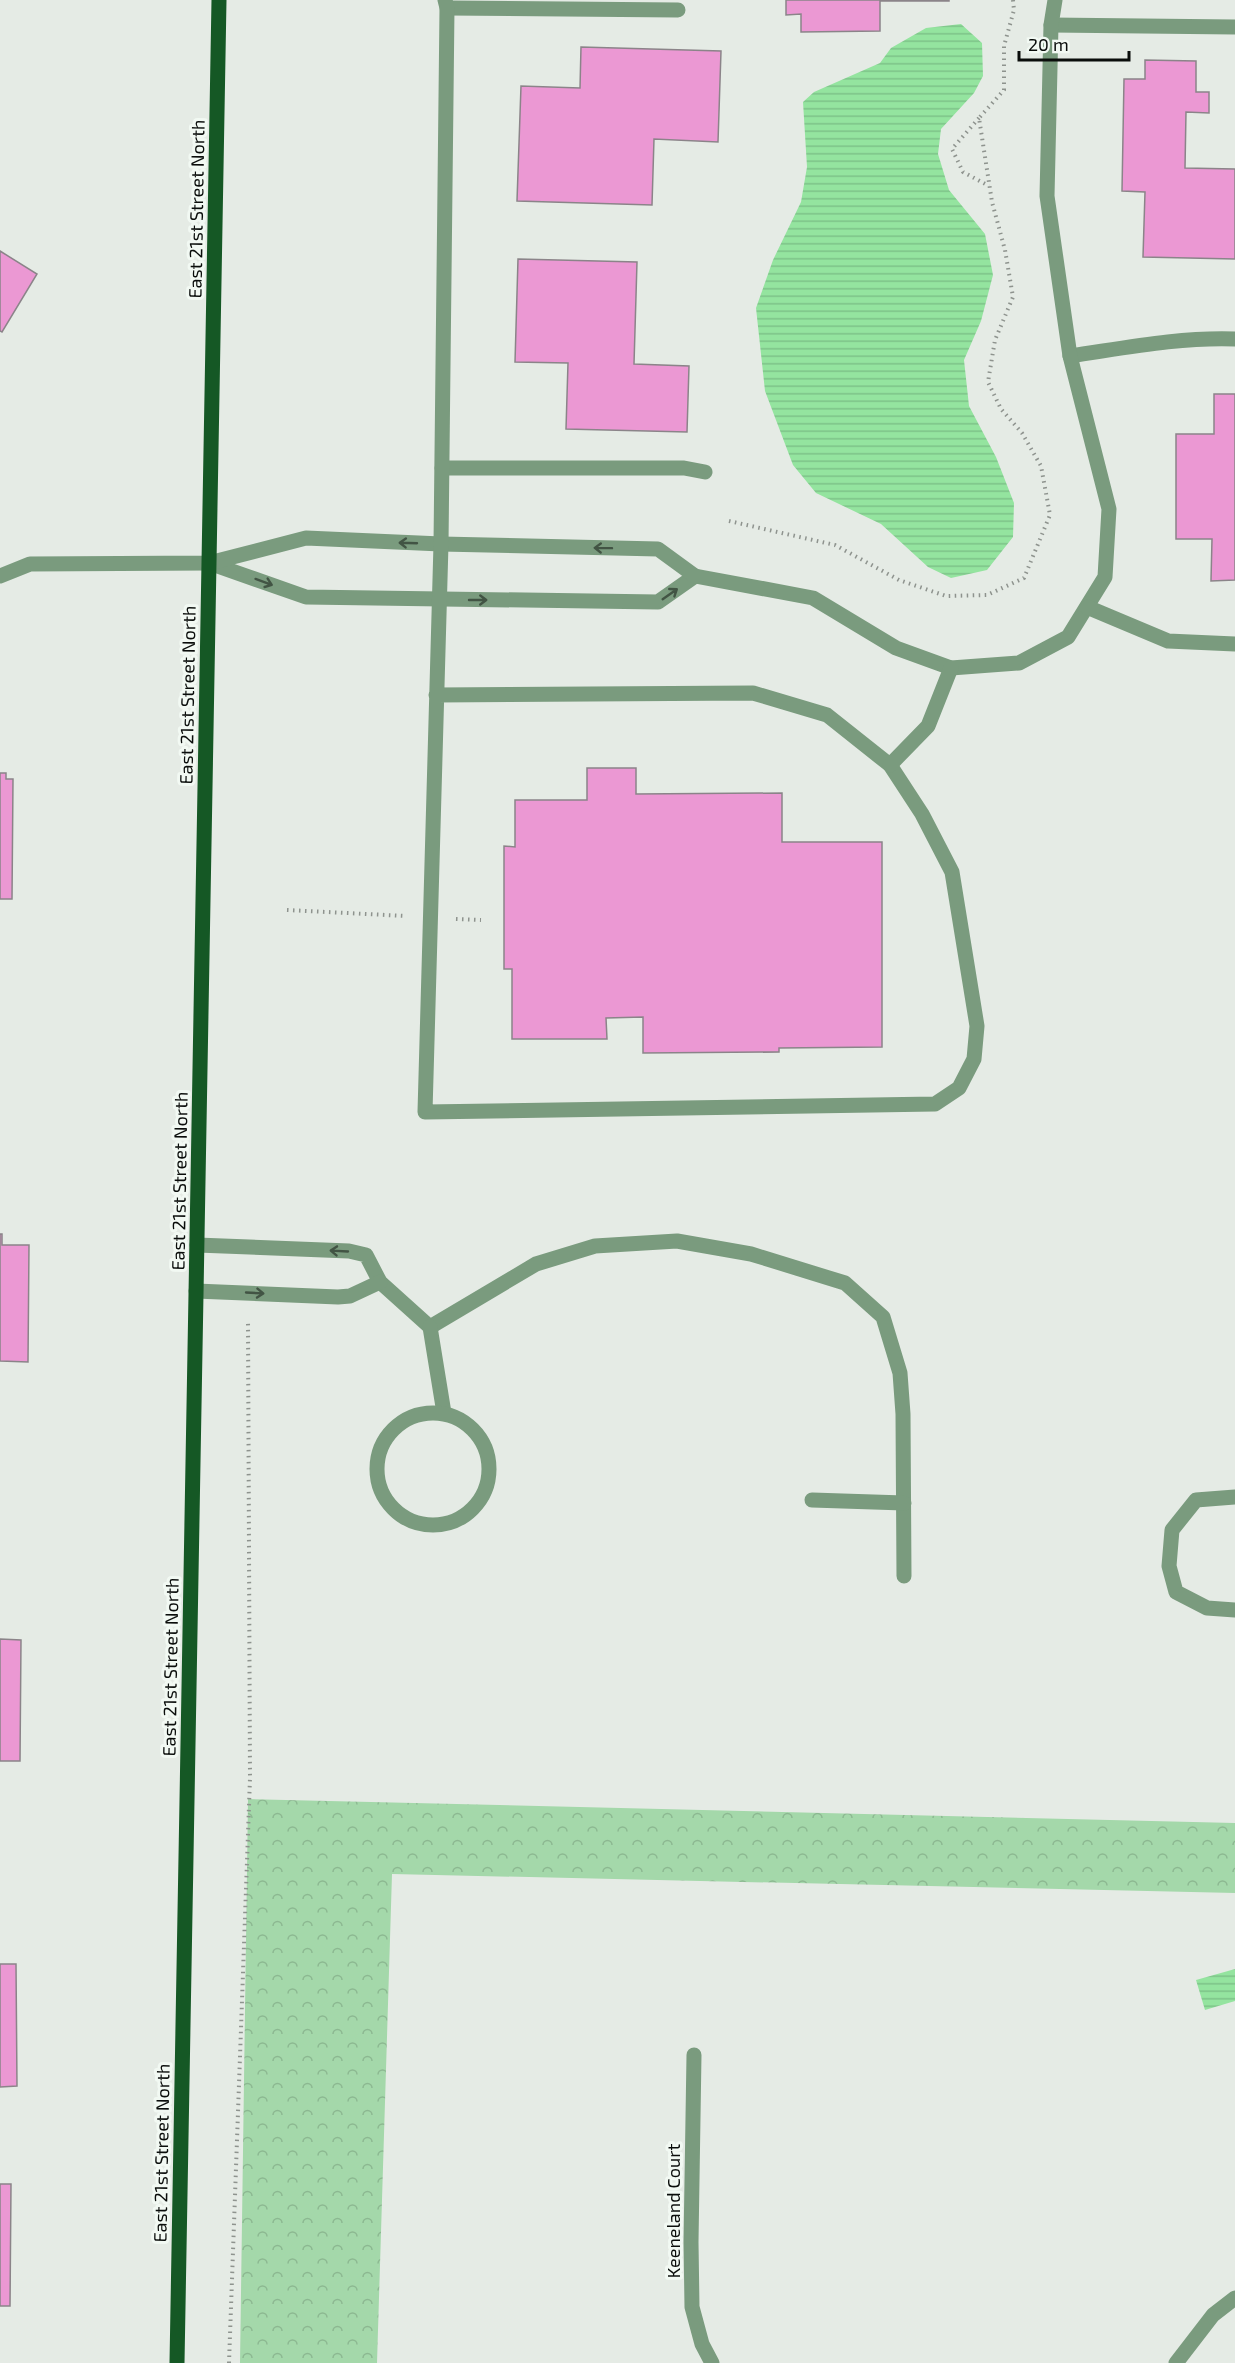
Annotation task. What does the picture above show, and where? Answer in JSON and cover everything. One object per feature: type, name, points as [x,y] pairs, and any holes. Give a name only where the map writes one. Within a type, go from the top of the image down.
[{"type":"main road","name":"East 21st Street North","points":[[177,2363],[219,0]]},
{"type":"street","points":[[0,574],[30,564],[209,562],[306,538],[658,549],[694,576],[813,598],[896,648],[951,668],[1019,663],[1068,637],[1105,577],[1109,509],[1070,356],[1047,196],[1052,26],[1055,0]]},
{"type":"street","points":[[436,695],[753,693],[827,715],[890,765],[922,814],[952,872],[977,1026],[974,1059],[959,1088],[935,1104],[425,1112],[436,695],[441,544],[446,4],[678,10]]},
{"type":"street","points":[[1052,26],[1235,27]]},
{"type":"street","points":[[1070,356],[1156,343],[1208,338],[1235,339]]},
{"type":"street","points":[[442,468],[684,468],[705,472]]},
{"type":"street","points":[[209,562],[306,597],[658,602],[694,576]]},
{"type":"street","points":[[1087,607],[1168,641],[1235,644]]},
{"type":"street","points":[[890,765],[928,726],[951,668]]},
{"type":"street","points":[[430,1327],[536,1264],[595,1246],[677,1241],[751,1254],[845,1283],[883,1317],[900,1372],[903,1414],[904,1576]]},
{"type":"street","points":[[197,1245],[349,1251],[366,1255],[380,1282],[430,1327],[444,1413]]},
{"type":"street","points":[[196,1291],[350,1296],[380,1282]]},
{"type":"street","points":[[425,1412],[444,1413],[465,1422],[479,1435],[488,1453],[490,1473],[485,1492],[474,1509],[456,1521],[437,1526],[417,1523],[399,1515],[386,1500],[378,1482],[376,1467],[380,1448],[390,1431],[406,1419],[425,1412]]},
{"type":"street","points":[[1235,1497],[1196,1500],[1172,1530],[1169,1566],[1176,1592],[1207,1608],[1235,1610]]},
{"type":"street","points":[[812,1500],[904,1503]]},
{"type":"street","name":"Keeneland Court","points":[[694,2055],[692,2307],[702,2344],[712,2363]]},
{"type":"street","points":[[1176,2363],[1213,2314],[1235,2298]]},
{"type":"path","points":[[989,186],[963,172],[952,149],[1004,90],[1004,46],[1014,10],[1012,0]]},
{"type":"path","points":[[729,521],[835,545],[899,580],[946,596],[987,595],[1024,578],[1050,515],[1041,466],[1022,433],[1001,409],[988,382],[995,340],[1013,297],[1005,250],[989,186],[979,118]]},
{"type":"path","points":[[287,910],[481,920]]},
{"type":"path","points":[[229,2363],[250,1778],[248,1293]]},
{"type":"green space","points":[[248,1799],[1235,1823],[1235,1893],[392,1874],[377,2363],[240,2363]]},
{"type":"shaded area","points":[[961,24],[982,43],[983,76],[974,93],[941,129],[938,154],[949,190],[985,234],[993,275],[981,321],[964,360],[969,406],[996,457],[1014,503],[1013,537],[987,570],[951,578],[928,567],[881,524],[816,493],[793,465],[765,391],[756,308],[773,260],[801,202],[807,167],[803,102],[814,92],[880,63],[891,48],[926,28]]},
{"type":"shaded area","points":[[1235,1969],[1235,2001],[1205,2010],[1196,1980]]},
{"type":"building","points":[[786,0],[949,1],[880,1],[880,31],[801,32],[801,14],[786,15]]},
{"type":"building","points":[[581,47],[721,51],[718,142],[654,139],[652,205],[517,201],[521,86],[580,88]]},
{"type":"building","points":[[1145,60],[1196,61],[1196,92],[1209,92],[1209,113],[1186,112],[1185,168],[1235,169],[1235,259],[1143,257],[1145,192],[1122,191],[1124,79],[1145,79]]},
{"type":"building","points":[[0,251],[37,274],[2,332],[0,331]]},
{"type":"building","points":[[518,259],[637,262],[634,364],[689,366],[687,432],[566,429],[568,363],[515,362]]},
{"type":"building","points":[[1214,394],[1235,394],[1235,580],[1211,581],[1212,539],[1176,539],[1176,434],[1214,434]]},
{"type":"building","points":[[587,768],[636,768],[636,794],[782,793],[782,842],[882,842],[882,1047],[779,1048],[779,1052],[643,1053],[643,1017],[606,1018],[607,1039],[512,1039],[512,969],[504,969],[504,846],[515,847],[515,800],[587,800]]},
{"type":"building","points":[[0,773],[6,773],[6,779],[13,779],[12,899],[0,899]]},
{"type":"building","points":[[0,1234],[2,1234],[2,1245],[29,1245],[28,1362],[0,1361]]},
{"type":"building","points":[[0,1639],[21,1640],[20,1761],[0,1761]]},
{"type":"building","points":[[0,1964],[16,1964],[17,2086],[0,2087]]},
{"type":"building","points":[[0,2184],[11,2184],[10,2306],[0,2306]]}]
